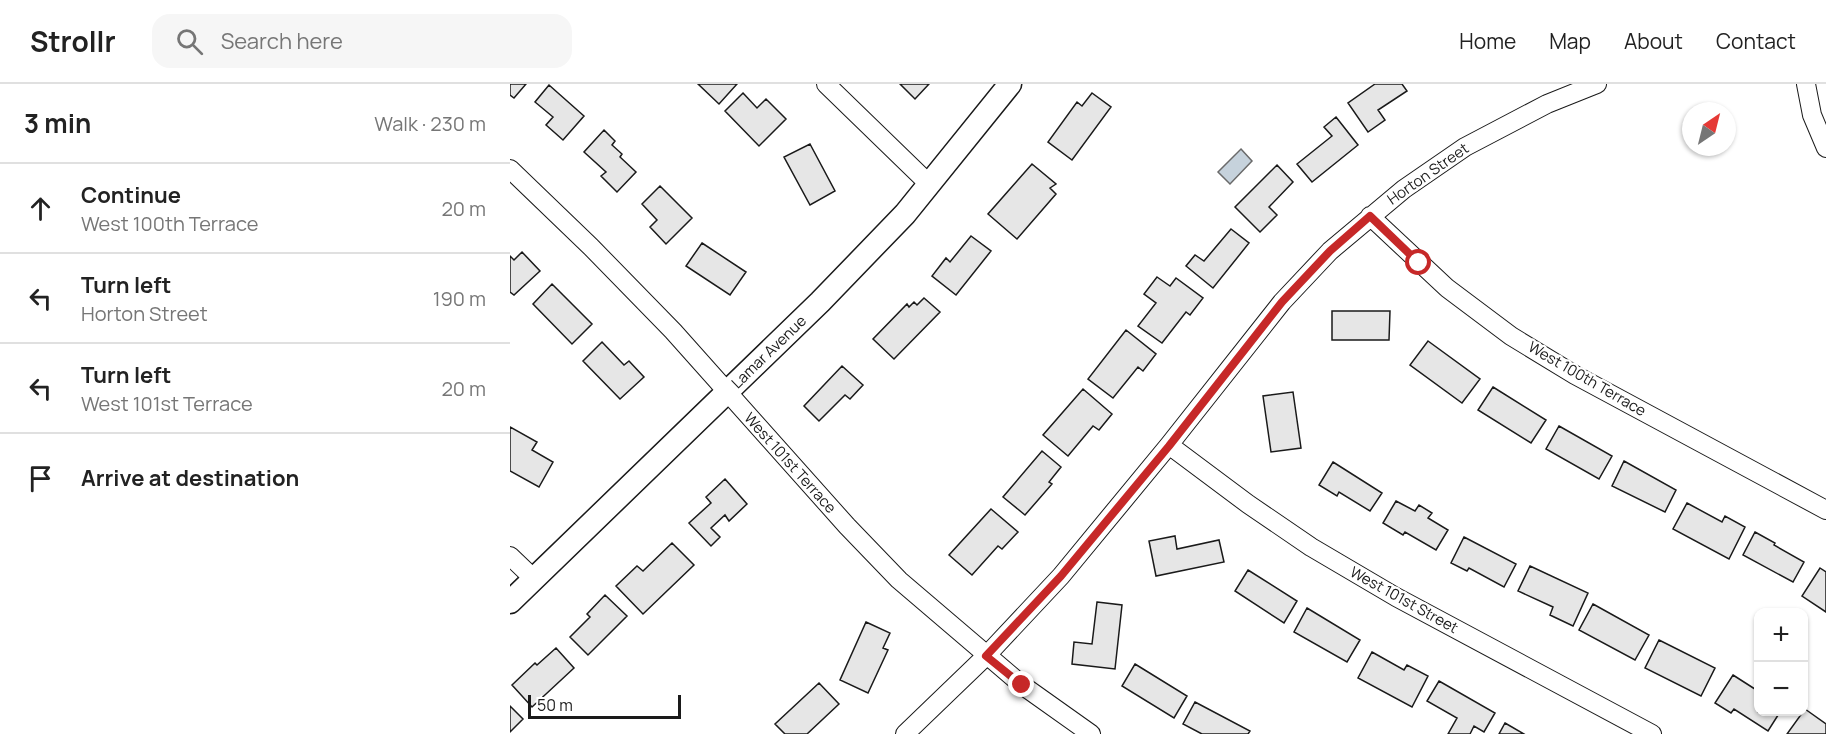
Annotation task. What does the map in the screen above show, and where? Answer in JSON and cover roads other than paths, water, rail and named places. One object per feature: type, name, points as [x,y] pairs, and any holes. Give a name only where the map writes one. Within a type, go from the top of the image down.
[{"type":"street","points":[[826,84],[929,184]]},
{"type":"street","name":"Lamar Avenue","points":[[510,602],[728,393],[905,214],[1010,84]]},
{"type":"street","name":"Horton Street","points":[[905,734],[986,656],[1061,576],[1169,446],[1282,302],[1330,251],[1404,189],[1465,147],[1547,104],[1597,84]]},
{"type":"street","points":[[1806,84],[1812,115],[1826,148]]},
{"type":"street","name":"West 101st Terrace","points":[[510,169],[591,246],[673,331],[847,526],[892,572],[986,656],[1022,685],[1091,734]]},
{"type":"street","name":"West 100th Terrace","points":[[1370,216],[1447,288],[1511,336],[1575,375],[1826,510]]},
{"type":"street","name":"West 101st Street","points":[[1169,446],[1311,547],[1396,597],[1652,734]]},
{"type":"street","points":[[510,556],[534,579]]}]
